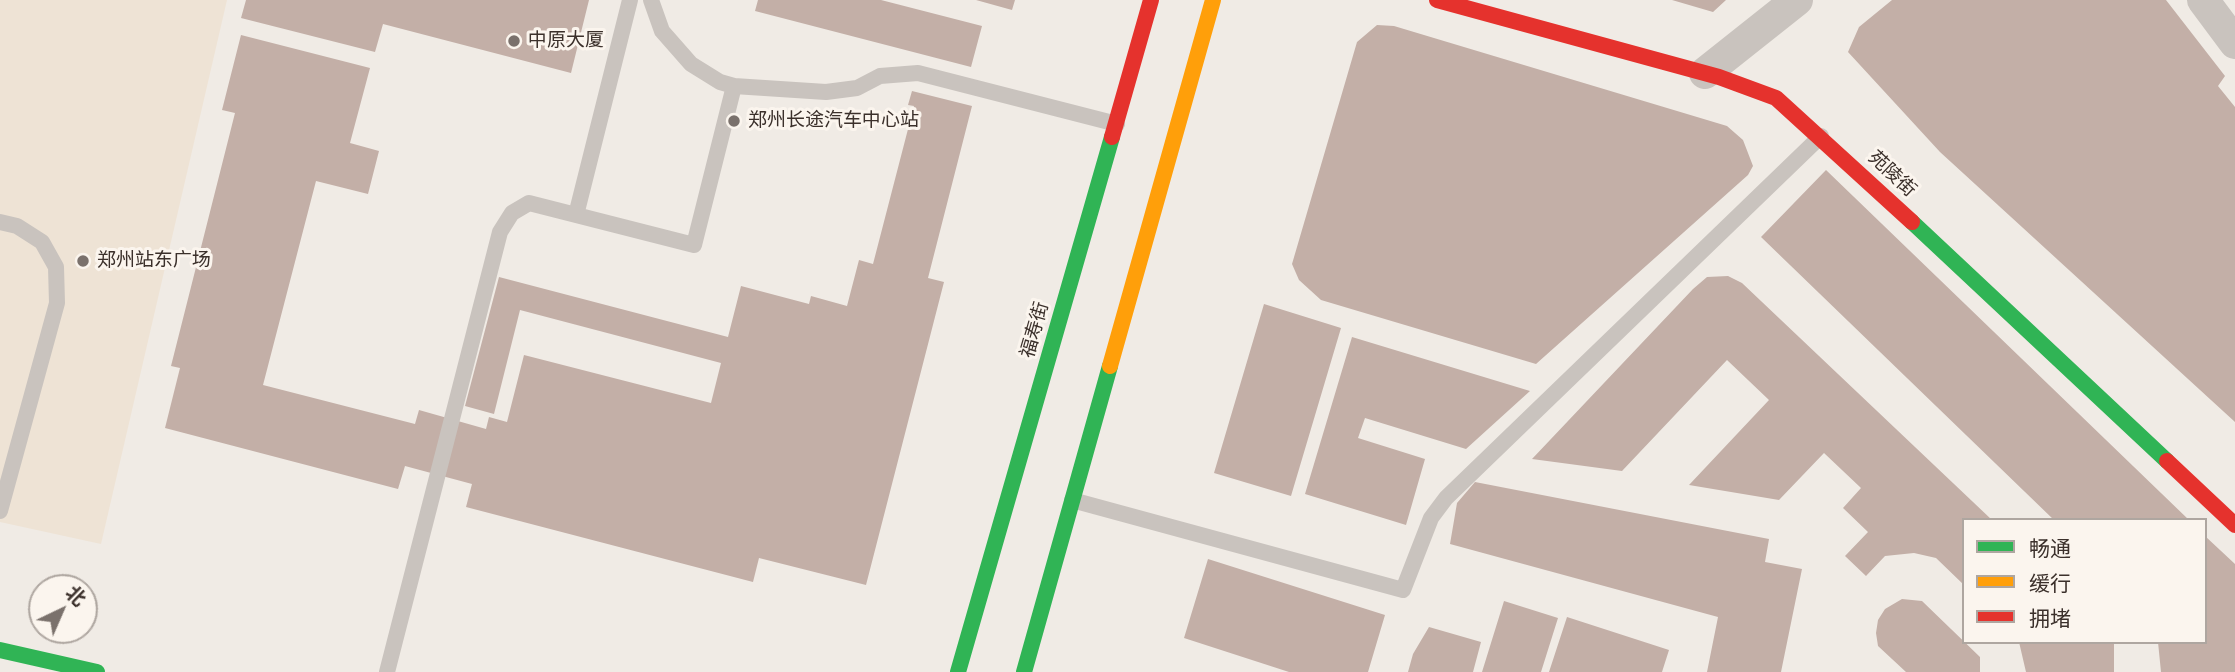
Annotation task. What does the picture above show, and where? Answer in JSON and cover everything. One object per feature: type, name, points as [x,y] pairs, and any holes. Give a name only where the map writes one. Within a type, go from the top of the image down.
[{"type":"main road","name":"福寿街","points":[[958,672],[1151,0]]},
{"type":"main road","points":[[1024,672],[1213,0]]},
{"type":"main road","name":"苑陵街","points":[[1437,0],[1705,73],[1776,98],[1821,136],[2235,525]]},
{"type":"main road","points":[[0,650],[97,672]]},
{"type":"street","points":[[1705,73],[1797,0]]},
{"type":"street","points":[[2203,0],[2235,43]]},
{"type":"lane","points":[[576,215],[630,0]]},
{"type":"lane","points":[[650,0],[662,31],[691,64],[720,82],[734,86],[826,92],[857,88],[880,76],[918,73],[1116,124]]},
{"type":"lane","points":[[387,672],[500,232],[512,213],[530,203],[694,245],[734,86]]},
{"type":"lane","points":[[1071,499],[1404,590],[1431,518],[1446,498],[1821,136]]},
{"type":"lane","points":[[0,222],[17,226],[42,242],[55,267],[57,303],[0,512]]},
{"type":"shaded area","name":"郑州站东广场","points":[[0,0],[227,0],[101,544],[0,522]]},
{"type":"building","name":"中原大厦","points":[[246,0],[589,0],[571,73],[383,24],[375,52],[241,18]]},
{"type":"building","points":[[758,0],[881,0],[982,26],[971,67],[755,11]]},
{"type":"building","points":[[976,0],[1015,0],[1012,10]]},
{"type":"building","points":[[1672,0],[1726,0],[1713,12]]},
{"type":"building","points":[[1892,0],[2166,0],[2225,76],[2218,86],[2235,107],[2235,422],[1940,152],[1848,52],[1859,27]]},
{"type":"building","points":[[1377,25],[1394,26],[1727,126],[1743,140],[1753,166],[1748,175],[1536,364],[1321,300],[1299,280],[1292,264],[1357,42]]},
{"type":"building","points":[[241,35],[370,68],[350,143],[379,151],[368,194],[316,181],[263,385],[415,424],[419,410],[486,429],[489,417],[507,422],[524,355],[711,403],[721,363],[520,310],[494,414],[465,406],[499,277],[728,337],[741,286],[809,304],[811,296],[847,306],[859,260],[873,264],[914,106],[908,105],[912,91],[972,106],[928,278],[944,282],[866,585],[759,558],[753,582],[466,507],[472,484],[405,466],[398,489],[165,428],[180,368],[171,366],[235,113],[222,110]]},
{"type":"building","points":[[1826,170],[2187,518],[2052,518],[1761,237]]},
{"type":"building","points":[[1728,276],[1742,283],[1990,518],[1962,518],[1962,583],[1936,558],[1914,553],[1885,556],[1866,576],[1845,556],[1868,532],[1843,508],[1861,488],[1824,453],[1779,500],[1689,485],[1769,400],[1727,360],[1622,471],[1532,459],[1707,277]]},
{"type":"building","points":[[1264,304],[1341,328],[1291,496],[1214,473]]},
{"type":"building","points":[[1352,337],[1530,391],[1466,449],[1365,418],[1358,438],[1425,459],[1406,525],[1305,494]]},
{"type":"building","points":[[1475,482],[1769,539],[1765,562],[1802,569],[1781,672],[1707,672],[1718,617],[1450,544],[1457,503]]},
{"type":"building","points":[[2207,538],[2235,564],[2235,672],[2161,672],[2158,644],[2207,644]]},
{"type":"building","points":[[1208,559],[1385,615],[1368,672],[1289,672],[1184,638]]},
{"type":"building","points":[[1902,599],[1922,601],[1962,640],[1962,644],[1967,644],[1980,657],[1980,672],[1906,672],[1878,646],[1878,620],[1885,609]]},
{"type":"building","points":[[1504,601],[1558,618],[1541,672],[1482,672]]},
{"type":"building","points":[[1567,617],[1669,650],[1662,672],[1549,672]]},
{"type":"building","points":[[1429,627],[1481,642],[1473,672],[1408,672],[1413,654]]},
{"type":"building","points":[[2019,644],[2114,644],[2114,672],[2026,672]]},
{"type":"traffic: fast","points":[[958,672],[1112,137]]},
{"type":"traffic: fast","points":[[1912,222],[2167,461]]},
{"type":"traffic: fast","points":[[1024,672],[1110,366]]},
{"type":"traffic: fast","points":[[0,650],[97,672]]},
{"type":"traffic: slow","points":[[1110,366],[1213,0]]},
{"type":"traffic: jam","points":[[1112,137],[1151,0]]},
{"type":"traffic: jam","points":[[1437,0],[1719,77],[1776,98],[1912,222]]},
{"type":"traffic: jam","points":[[2167,461],[2235,525]]},
{"type":"place","name":"中原大厦","points":[[514,41]]},
{"type":"place","name":"郑州长途汽车中心站","points":[[734,121]]},
{"type":"place","name":"郑州站东广场","points":[[83,261]]}]
